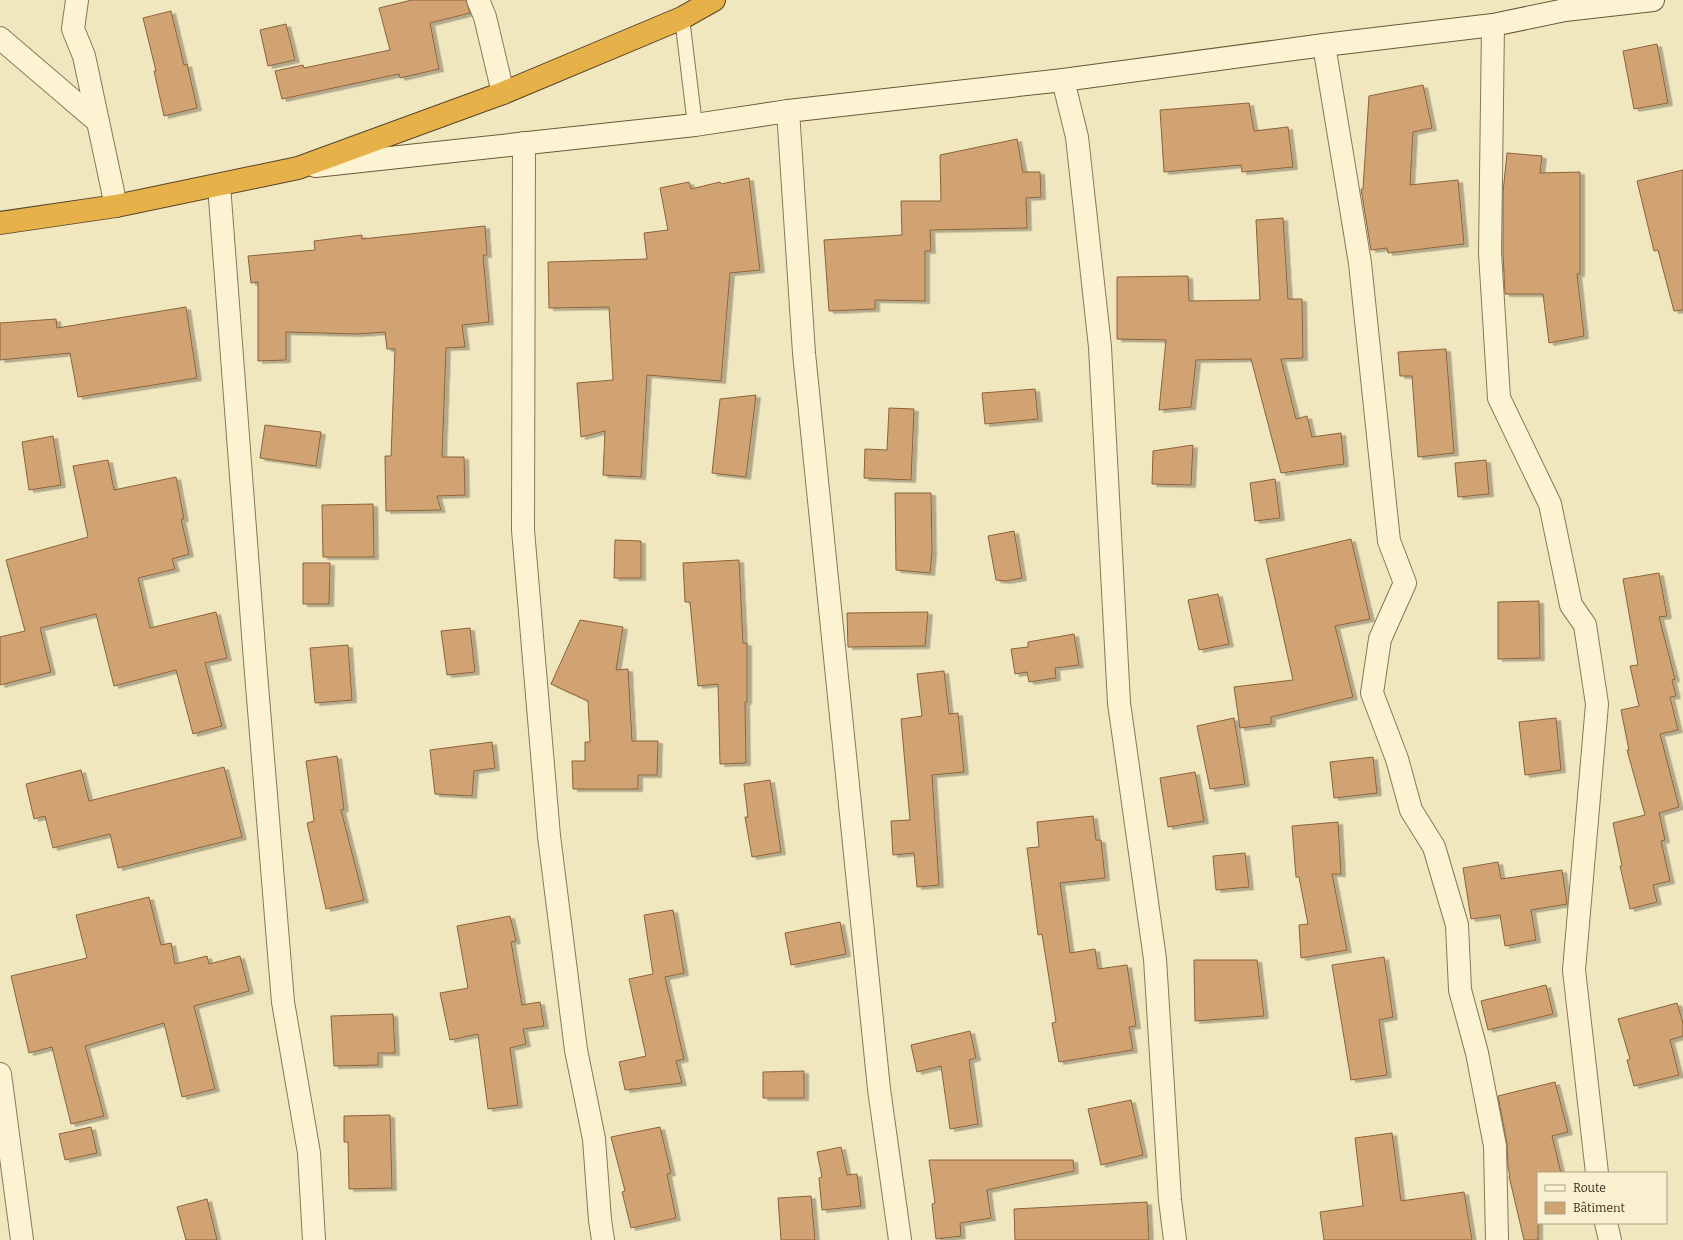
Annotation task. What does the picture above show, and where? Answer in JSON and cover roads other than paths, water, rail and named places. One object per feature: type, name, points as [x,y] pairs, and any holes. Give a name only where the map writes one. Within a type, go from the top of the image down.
[{"type":"highway","points":[[0,223],[116,206],[298,168],[503,93],[682,18],[714,0]]},
{"type":"street","points":[[77,0],[73,29],[84,56],[116,206]]},
{"type":"street","points":[[478,0],[485,17],[503,93]]},
{"type":"street","points":[[298,168],[695,125],[788,111],[1063,80],[1324,45],[1493,25],[1565,5],[1653,0]]},
{"type":"street","points":[[1493,25],[1490,253],[1499,398],[1550,504],[1570,605],[1585,624],[1597,704],[1574,970],[1597,1172]]},
{"type":"street","points":[[0,38],[97,121]]},
{"type":"street","points":[[1324,45],[1360,263],[1389,541],[1405,583],[1380,640],[1372,693],[1397,759],[1411,810],[1434,847],[1457,925],[1460,990],[1477,1053],[1495,1146],[1497,1240]]},
{"type":"street","points":[[1063,80],[1077,137],[1100,347],[1119,703],[1155,959],[1170,1200],[1175,1240]]},
{"type":"street","points":[[788,111],[804,353],[879,1089],[900,1240]]},
{"type":"street","points":[[524,143],[523,530],[549,836],[576,1050],[594,1139],[600,1220],[604,1240]]},
{"type":"street","points":[[220,185],[255,661],[283,1002],[310,1153],[314,1240]]},
{"type":"street","points":[[0,1074],[22,1240]]},
{"type":"street","points":[[1606,1224],[1610,1240]]},
{"type":"lane","points":[[682,18],[695,125]]}]
